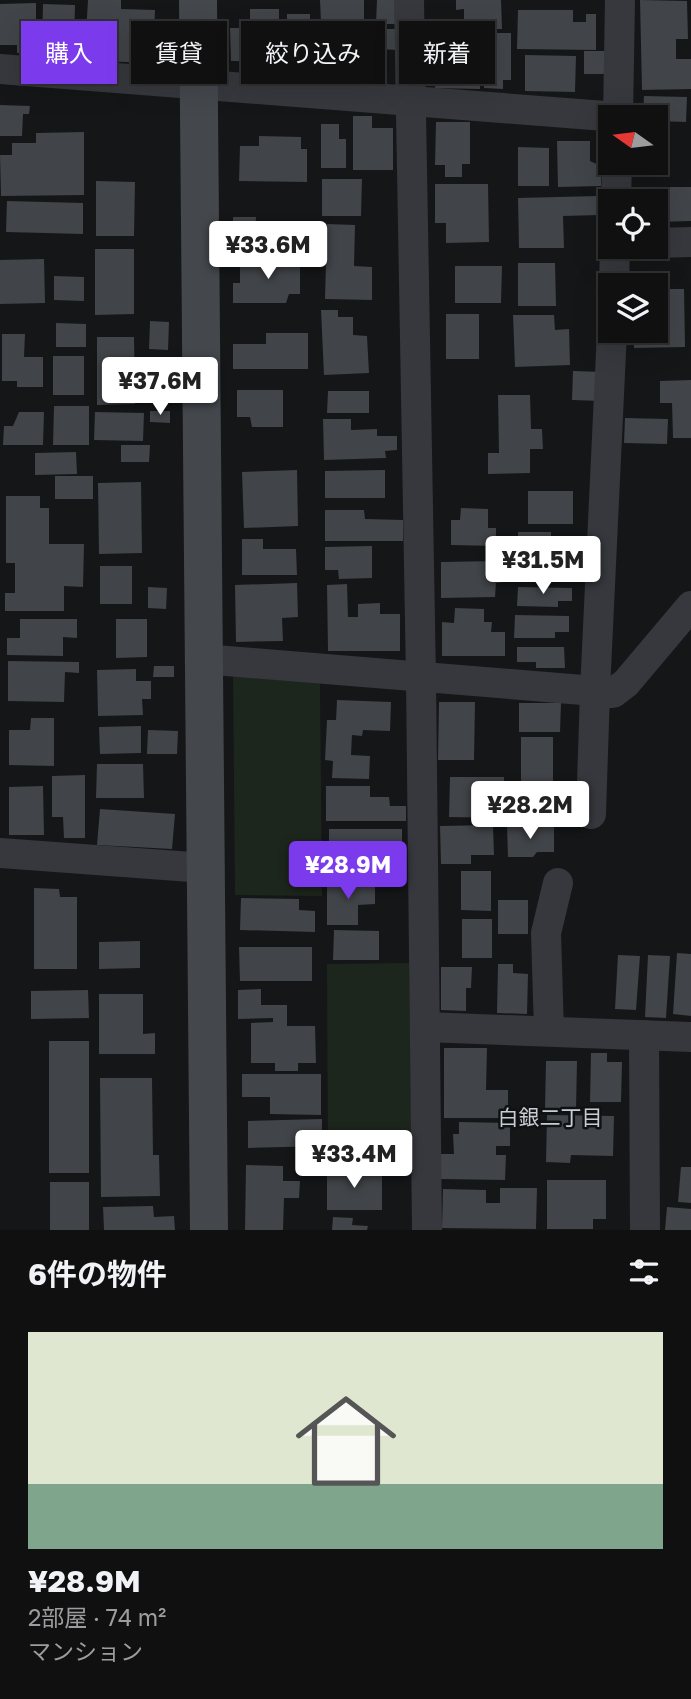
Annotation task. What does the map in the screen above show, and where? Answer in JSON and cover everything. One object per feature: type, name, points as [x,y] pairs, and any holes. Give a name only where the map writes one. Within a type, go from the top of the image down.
[{"type":"street","points":[[198,0],[209,1230]]},
{"type":"street","points":[[409,0],[427,1230]]},
{"type":"street","points":[[618,105],[620,0]]},
{"type":"street","points":[[0,69],[199,87],[598,116]]},
{"type":"street","points":[[668,243],[691,242]]},
{"type":"street","points":[[591,814],[611,343]]},
{"type":"street","points":[[203,659],[613,693],[626,683],[691,606]]},
{"type":"street","points":[[0,853],[205,868]]},
{"type":"street","points":[[549,1031],[546,933],[558,883]]},
{"type":"street","points":[[425,1027],[691,1037]]},
{"type":"street","points":[[645,1035],[645,1230]]},
{"type":"shaded area","points":[[233,674],[320,682],[322,896],[235,895]]},
{"type":"shaded area","points":[[409,963],[412,1164],[328,1165],[327,964]]},
{"type":"building","points":[[88,0],[121,0],[121,9],[155,10],[155,21],[131,21],[131,62],[117,62],[117,21],[87,21]]},
{"type":"building","points":[[320,0],[364,0],[364,21],[321,21]]},
{"type":"building","points":[[377,0],[398,0],[398,24],[376,21]]},
{"type":"building","points":[[456,0],[501,0],[502,29],[495,29],[495,21],[464,21],[464,9],[456,10]]},
{"type":"building","points":[[640,0],[687,1],[688,39],[676,39],[676,59],[691,59],[691,89],[642,90]]},
{"type":"building","points":[[36,3],[36,21],[21,21],[21,53],[17,53],[17,45],[0,45],[0,4]]},
{"type":"building","points":[[43,4],[75,5],[75,21],[43,21]]},
{"type":"building","points":[[250,9],[279,9],[279,21],[250,21]]},
{"type":"building","points":[[518,10],[573,10],[573,22],[586,22],[586,14],[596,14],[596,50],[517,49]]},
{"type":"building","points":[[287,14],[310,14],[310,21],[287,21]]},
{"type":"building","points":[[230,28],[241,28],[241,61],[231,61]]},
{"type":"building","points":[[385,29],[397,29],[397,50],[385,49]]},
{"type":"building","points":[[495,33],[511,33],[511,80],[503,80],[503,89],[484,88],[484,84],[495,84]]},
{"type":"building","points":[[584,51],[608,51],[608,74],[584,74]]},
{"type":"building","points":[[525,55],[576,56],[575,92],[525,91]]},
{"type":"building","points":[[435,84],[480,84],[480,89],[435,88]]},
{"type":"building","points":[[644,96],[687,97],[686,122],[668,121],[668,105],[644,105]]},
{"type":"building","points":[[0,105],[30,106],[29,114],[23,114],[22,136],[0,136]]},
{"type":"building","points":[[353,116],[372,116],[372,128],[393,128],[393,170],[353,170]]},
{"type":"building","points":[[436,122],[470,122],[470,164],[462,164],[462,177],[445,177],[445,165],[435,165]]},
{"type":"building","points":[[321,124],[339,124],[339,139],[346,139],[346,168],[321,168]]},
{"type":"building","points":[[84,132],[84,195],[1,196],[0,155],[12,155],[12,143],[36,143],[36,133]]},
{"type":"building","points":[[259,136],[301,137],[301,149],[307,149],[307,182],[239,181],[240,146],[259,146]]},
{"type":"building","points":[[557,141],[590,141],[590,161],[598,165],[601,186],[558,187]]},
{"type":"building","points":[[518,147],[549,148],[549,186],[518,186]]},
{"type":"building","points":[[322,179],[362,179],[361,216],[322,216]]},
{"type":"building","points":[[96,181],[135,182],[134,236],[96,236]]},
{"type":"building","points":[[435,184],[488,184],[489,242],[446,243],[446,223],[435,223]]},
{"type":"building","points":[[691,187],[691,221],[668,222],[668,189],[637,189]]},
{"type":"building","points":[[598,196],[598,215],[563,216],[564,248],[519,248],[518,198]]},
{"type":"building","points":[[7,201],[83,203],[83,234],[6,232]]},
{"type":"building","points":[[233,217],[256,217],[255,240],[250,240],[250,261],[232,261]]},
{"type":"building","points":[[327,224],[355,225],[354,266],[372,267],[372,300],[325,299]]},
{"type":"building","points":[[95,249],[134,249],[134,314],[95,315]]},
{"type":"building","points":[[255,258],[300,258],[300,294],[289,294],[286,303],[233,303],[233,283],[240,283],[240,267],[255,267]]},
{"type":"building","points":[[44,259],[45,303],[0,304],[0,260]]},
{"type":"building","points":[[518,263],[555,263],[556,306],[518,306]]},
{"type":"building","points":[[455,266],[502,266],[501,303],[455,303]]},
{"type":"building","points":[[54,276],[84,277],[84,301],[54,300]]},
{"type":"building","points":[[668,289],[684,289],[685,347],[634,348],[634,343],[668,343]]},
{"type":"building","points":[[321,310],[338,310],[338,317],[353,317],[353,335],[367,336],[369,373],[324,375]]},
{"type":"building","points":[[446,314],[479,314],[479,359],[446,359]]},
{"type":"building","points":[[513,315],[554,315],[555,330],[569,329],[570,365],[515,367]]},
{"type":"building","points":[[150,321],[169,322],[168,350],[149,349]]},
{"type":"building","points":[[56,323],[86,324],[86,347],[56,347]]},
{"type":"building","points":[[266,333],[308,333],[308,369],[233,369],[233,344],[266,344]]},
{"type":"building","points":[[2,334],[25,334],[24,357],[43,357],[43,387],[17,387],[17,381],[2,381]]},
{"type":"building","points":[[97,337],[134,337],[135,404],[97,405]]},
{"type":"building","points":[[53,356],[84,356],[84,395],[53,395]]},
{"type":"building","points":[[573,371],[602,372],[602,401],[572,400]]},
{"type":"building","points":[[691,380],[691,438],[673,438],[672,403],[660,403],[660,381]]},
{"type":"building","points":[[237,390],[283,390],[283,427],[252,427],[250,417],[237,417]]},
{"type":"building","points":[[328,391],[369,391],[369,413],[327,413]]},
{"type":"building","points":[[498,395],[530,395],[531,429],[542,429],[543,449],[530,449],[530,473],[488,474],[488,453],[499,453]]},
{"type":"building","points":[[54,406],[89,406],[89,445],[53,445]]},
{"type":"building","points":[[150,411],[170,411],[170,423],[150,422]]},
{"type":"building","points":[[19,412],[44,412],[43,445],[3,445],[4,426],[13,426]]},
{"type":"building","points":[[95,412],[144,413],[143,441],[94,440]]},
{"type":"building","points":[[625,418],[668,419],[667,444],[624,443]]},
{"type":"building","points":[[323,419],[351,419],[351,430],[377,429],[377,436],[397,436],[397,450],[385,451],[386,458],[324,460]]},
{"type":"building","points":[[121,445],[150,445],[149,462],[121,462]]},
{"type":"building","points":[[76,452],[77,474],[35,475],[35,453]]},
{"type":"building","points":[[297,470],[298,526],[244,528],[242,472]]},
{"type":"building","points":[[385,470],[385,498],[325,498],[325,471]]},
{"type":"building","points":[[55,476],[93,476],[93,499],[55,499]]},
{"type":"building","points":[[141,482],[142,553],[99,554],[98,483]]},
{"type":"building","points":[[528,491],[573,491],[573,524],[528,524]]},
{"type":"building","points":[[6,496],[40,496],[40,508],[49,508],[49,544],[84,544],[83,587],[64,586],[64,611],[5,611],[5,593],[15,593],[15,563],[6,563]]},
{"type":"building","points":[[461,508],[488,509],[488,528],[496,528],[496,546],[451,545],[451,520],[460,520]]},
{"type":"building","points":[[325,510],[364,510],[365,519],[403,520],[403,541],[325,541]]},
{"type":"building","points":[[518,532],[551,532],[551,577],[519,577]]},
{"type":"building","points":[[242,539],[263,539],[263,549],[296,549],[297,575],[242,575]]},
{"type":"building","points":[[372,546],[372,578],[339,579],[338,570],[325,570],[325,547]]},
{"type":"building","points":[[496,561],[496,569],[503,569],[504,582],[496,583],[495,597],[441,598],[441,562]]},
{"type":"building","points":[[100,566],[132,566],[132,604],[100,604]]},
{"type":"building","points":[[297,583],[298,617],[282,618],[283,641],[236,642],[235,585]]},
{"type":"building","points":[[347,584],[348,617],[358,617],[358,604],[380,603],[380,614],[400,614],[400,651],[328,651],[327,585]]},
{"type":"building","points":[[148,587],[167,588],[166,609],[148,608]]},
{"type":"building","points":[[518,587],[572,588],[572,601],[558,601],[558,607],[517,606]]},
{"type":"building","points":[[455,608],[484,609],[484,622],[492,622],[491,632],[505,632],[505,656],[442,656],[442,622],[454,623]]},
{"type":"building","points":[[515,615],[569,616],[569,632],[555,632],[555,638],[514,638]]},
{"type":"building","points":[[20,619],[77,619],[77,638],[63,637],[63,656],[7,655],[7,638],[20,638]]},
{"type":"building","points":[[116,619],[147,619],[147,657],[116,658]]},
{"type":"building","points":[[517,647],[564,647],[565,668],[536,668],[536,662],[517,662]]},
{"type":"building","points":[[8,661],[79,662],[79,673],[65,672],[64,702],[8,701]]},
{"type":"building","points":[[154,666],[174,666],[174,677],[153,677]]},
{"type":"building","points":[[136,669],[136,681],[151,681],[151,699],[142,699],[143,715],[98,716],[97,670]]},
{"type":"building","points":[[337,700],[391,702],[390,731],[363,730],[362,736],[352,735],[351,755],[370,756],[369,779],[332,778],[333,761],[325,760],[327,720],[336,720]]},
{"type":"building","points":[[439,702],[475,702],[474,760],[438,760]]},
{"type":"building","points":[[519,703],[561,703],[560,732],[519,732]]},
{"type":"building","points":[[31,718],[54,718],[54,766],[9,765],[9,730],[30,730]]},
{"type":"building","points":[[141,726],[141,753],[100,754],[99,727]]},
{"type":"building","points":[[148,730],[178,731],[177,754],[147,754]]},
{"type":"building","points":[[521,737],[553,737],[553,783],[521,782]]},
{"type":"building","points":[[97,764],[143,764],[144,798],[96,798]]},
{"type":"building","points":[[85,775],[85,838],[64,838],[63,817],[52,817],[52,776]]},
{"type":"building","points":[[450,777],[504,777],[504,818],[449,817]]},
{"type":"building","points":[[43,786],[44,835],[9,835],[9,787]]},
{"type":"building","points":[[326,786],[370,786],[370,797],[389,797],[390,806],[406,806],[406,821],[326,821]]},
{"type":"building","points":[[516,788],[566,789],[565,804],[555,804],[555,814],[515,814]]},
{"type":"building","points":[[100,809],[175,814],[172,849],[97,845]]},
{"type":"building","points":[[493,825],[494,855],[471,855],[471,864],[441,864],[440,826]]},
{"type":"building","points":[[507,827],[554,827],[554,852],[537,852],[533,857],[508,857]]},
{"type":"building","points":[[329,829],[402,829],[402,845],[375,845],[375,873],[329,873]]},
{"type":"building","points":[[461,871],[491,871],[491,911],[461,910]]},
{"type":"building","points":[[327,881],[375,881],[375,904],[358,905],[358,925],[327,925]]},
{"type":"building","points":[[34,888],[59,889],[60,897],[77,897],[77,969],[34,969]]},
{"type":"building","points":[[241,898],[299,899],[299,910],[315,911],[315,932],[240,930]]},
{"type":"building","points":[[498,900],[528,900],[528,934],[498,934]]},
{"type":"building","points":[[462,919],[492,919],[492,958],[462,958]]},
{"type":"building","points":[[334,930],[379,931],[379,960],[333,960]]},
{"type":"building","points":[[140,941],[140,968],[99,969],[99,942]]},
{"type":"building","points":[[239,947],[312,947],[312,981],[240,981]]},
{"type":"building","points":[[677,953],[691,954],[691,1016],[673,1014]]},
{"type":"building","points":[[618,955],[640,956],[636,1010],[615,1009]]},
{"type":"building","points":[[648,955],[670,956],[666,1018],[645,1017]]},
{"type":"building","points":[[498,964],[513,964],[513,973],[528,974],[527,1014],[497,1013]]},
{"type":"building","points":[[441,967],[472,967],[471,988],[466,988],[466,1011],[441,1010]]},
{"type":"building","points":[[261,989],[261,1005],[287,1005],[287,1026],[315,1026],[316,1063],[298,1063],[298,1071],[275,1071],[275,1063],[251,1063],[251,1023],[273,1022],[273,1018],[238,1019],[238,990]]},
{"type":"building","points":[[88,990],[89,1018],[31,1019],[31,991]]},
{"type":"building","points":[[99,994],[143,994],[143,1034],[155,1033],[155,1054],[99,1054]]},
{"type":"building","points":[[49,1041],[89,1041],[89,1173],[49,1173]]},
{"type":"building","points":[[444,1048],[487,1048],[486,1090],[508,1090],[508,1118],[444,1118]]},
{"type":"building","points":[[591,1053],[607,1053],[607,1062],[622,1062],[621,1102],[590,1102]]},
{"type":"building","points":[[546,1061],[577,1061],[576,1109],[545,1108]]},
{"type":"building","points":[[242,1074],[321,1074],[321,1115],[270,1114],[270,1097],[242,1097]]},
{"type":"building","points":[[100,1078],[152,1078],[153,1155],[159,1155],[160,1196],[101,1197]]},
{"type":"building","points":[[547,1115],[614,1116],[613,1156],[571,1155],[570,1163],[546,1162]]},
{"type":"building","points":[[322,1119],[322,1146],[248,1148],[248,1121]]},
{"type":"building","points":[[459,1122],[510,1123],[510,1146],[496,1146],[496,1155],[506,1155],[505,1180],[441,1179],[441,1154],[454,1154],[453,1134],[459,1134]]},
{"type":"building","points":[[246,1165],[283,1166],[283,1181],[300,1181],[299,1198],[284,1198],[283,1230],[245,1230]]},
{"type":"building","points":[[681,1167],[691,1167],[691,1203],[678,1202]]},
{"type":"building","points":[[327,1169],[382,1169],[382,1210],[327,1210]]},
{"type":"building","points":[[547,1180],[606,1180],[606,1219],[593,1219],[593,1229],[547,1229]]},
{"type":"building","points":[[50,1182],[89,1182],[89,1230],[50,1230]]},
{"type":"building","points":[[500,1188],[537,1188],[536,1229],[442,1228],[443,1189],[486,1190],[486,1203],[500,1203]]},
{"type":"building","points":[[153,1206],[154,1217],[174,1216],[175,1230],[104,1230],[103,1207]]},
{"type":"building","points":[[667,1207],[691,1209],[691,1230],[665,1230]]},
{"type":"building","points":[[333,1217],[353,1218],[352,1225],[368,1226],[367,1230],[332,1230]]},
{"type":"district","name":"白銀二丁目","points":[[550,1117]]}]
